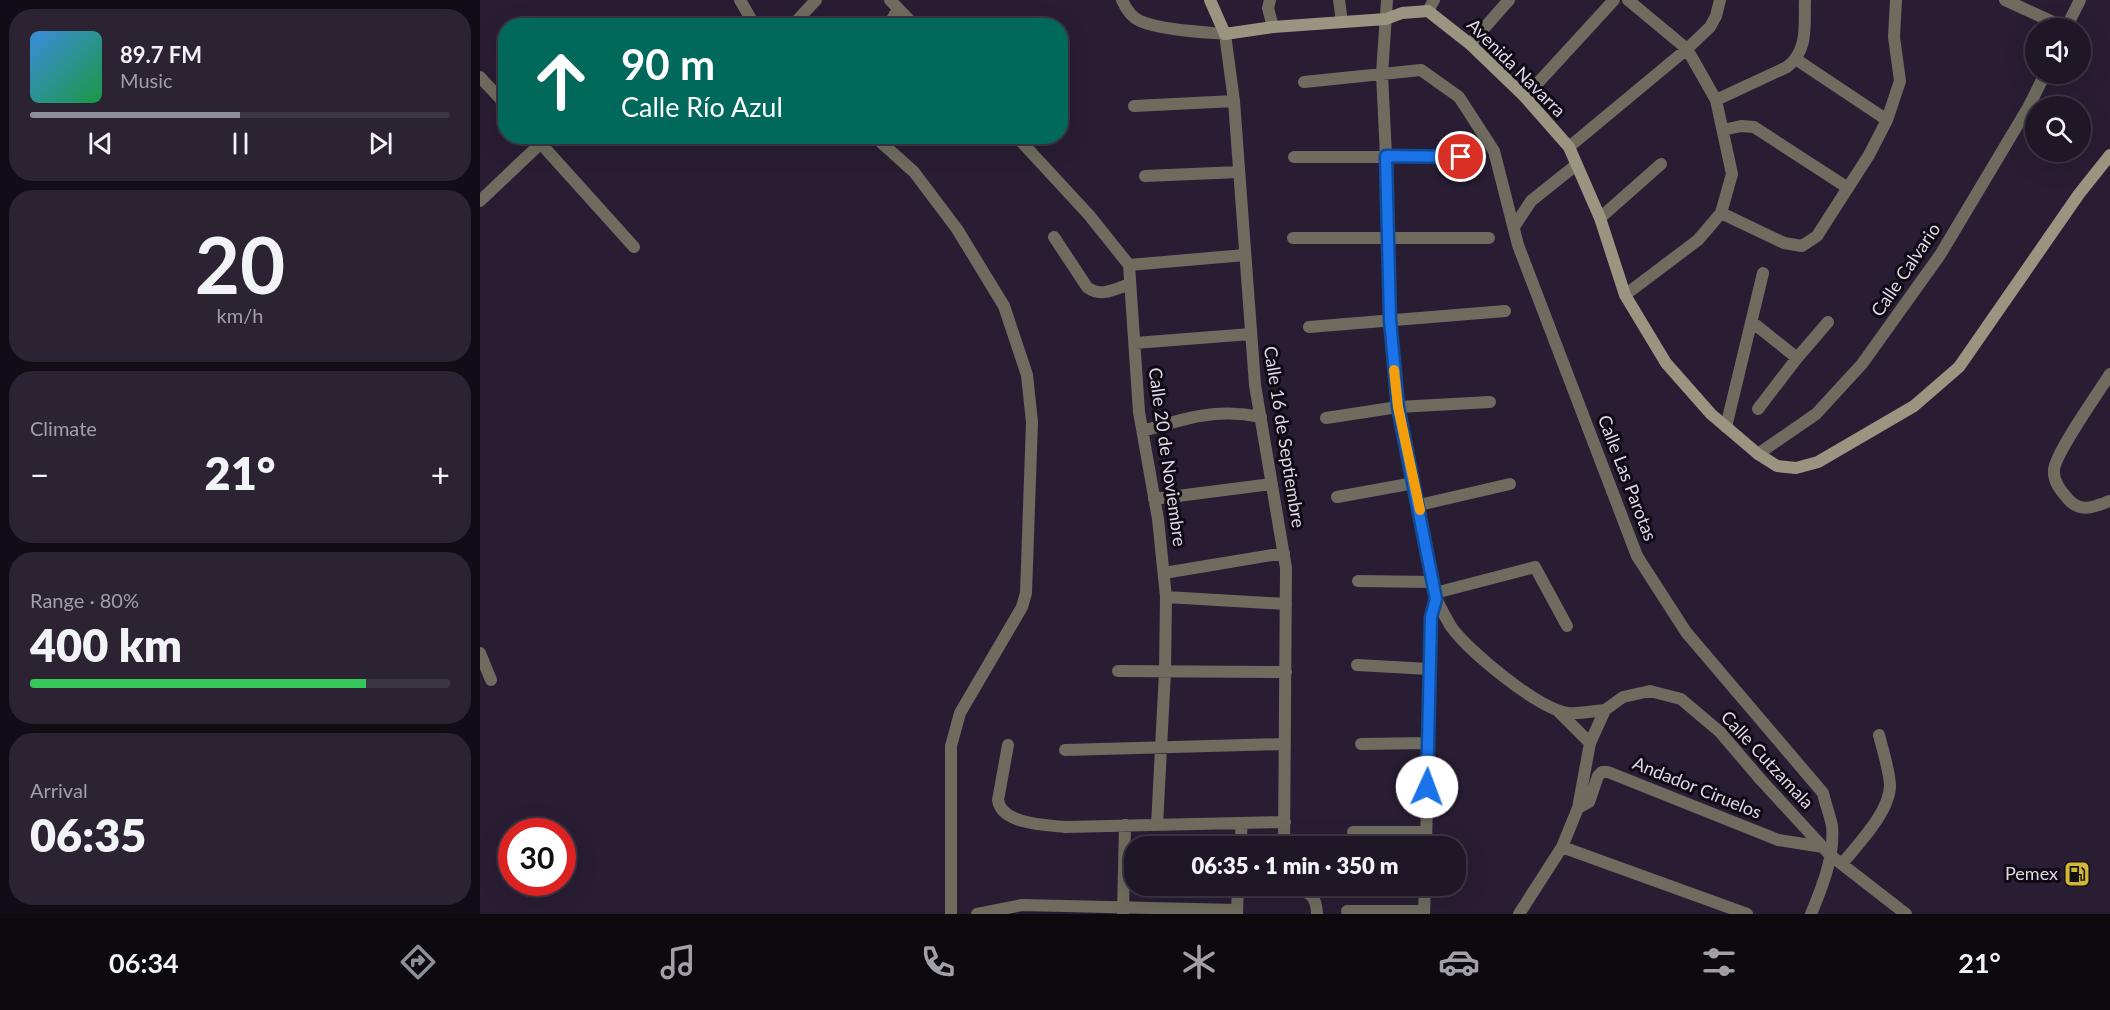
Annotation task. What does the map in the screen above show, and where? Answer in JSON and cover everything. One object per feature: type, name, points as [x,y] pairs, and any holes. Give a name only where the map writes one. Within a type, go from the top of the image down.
[{"type":"street","points":[[740,0],[750,18]]},
{"type":"street","points":[[799,18],[816,0]]},
{"type":"street","points":[[1122,0],[1126,9],[1138,20],[1153,26],[1225,34],[1273,27],[1268,8],[1270,0]]},
{"type":"street","points":[[1210,0],[1225,34]]},
{"type":"street","points":[[1339,0],[1342,22]]},
{"type":"street","points":[[1387,0],[1382,74],[1390,320],[1398,407],[1435,591],[1452,628],[1481,658],[1519,688],[1568,713],[1605,710],[1590,743],[1578,808],[1562,847],[1519,914]]},
{"type":"street","points":[[1470,44],[1509,0]]},
{"type":"street","points":[[1525,98],[1614,0]]},
{"type":"street","points":[[1625,296],[1698,240],[1721,213],[1732,174],[1716,100],[1687,49],[1628,0]]},
{"type":"street","points":[[1569,147],[1687,49],[1710,27],[1716,16],[1720,0]]},
{"type":"street","points":[[1716,100],[1787,67],[1797,60],[1804,42],[1805,0]]},
{"type":"street","points":[[1721,213],[1784,243],[1802,246],[1817,236],[1869,155],[1887,120],[1900,81],[1894,37],[1896,0]]},
{"type":"street","points":[[2005,0],[2044,18]]},
{"type":"street","points":[[2071,18],[2079,0]]},
{"type":"street","points":[[894,4],[907,18]]},
{"type":"street","name":"Avenida Navarra","points":[[1273,27],[1386,19],[1431,5],[1525,98],[1569,147],[1600,218],[1625,296],[1666,363],[1711,414],[1758,454],[1777,466],[1796,468],[1818,462],[1914,406],[1959,367],[2079,194],[2110,155]]},
{"type":"street","name":"Calle 16 de Septiembre","points":[[1225,34],[1234,101],[1255,385],[1286,568],[1284,836]]},
{"type":"street","points":[[1797,60],[1887,120]]},
{"type":"street","name":"Calle Las Parotas","points":[[1304,82],[1421,70],[1459,97],[1494,151],[1518,244],[1637,556],[1686,632],[1823,793],[1832,826],[1819,895],[1810,914]]},
{"type":"street","points":[[480,77],[498,96]]},
{"type":"street","name":"Calle Calvario","points":[[1758,454],[1816,414],[1862,364],[1940,255],[2040,84]]},
{"type":"street","points":[[1134,106],[1234,101]]},
{"type":"street","points":[[1723,130],[1741,126],[1754,127],[1848,188]]},
{"type":"street","points":[[480,200],[533,144]]},
{"type":"street","points":[[541,144],[634,247]]},
{"type":"street","points":[[882,144],[914,172],[957,229],[1004,306],[1027,375],[1032,422],[1026,593],[1022,607],[960,713],[951,746],[951,914]]},
{"type":"street","points":[[1023,144],[1089,215],[1129,265],[1245,255]]},
{"type":"street","points":[[1294,157],[1461,157]]},
{"type":"street","points":[[1600,218],[1661,164]]},
{"type":"street","points":[[1514,227],[1531,201],[1576,165]]},
{"type":"street","points":[[1145,176],[1239,172]]},
{"type":"street","points":[[1054,237],[1087,287],[1095,293],[1105,293],[1130,284]]},
{"type":"street","points":[[1293,238],[1489,238]]},
{"type":"street","name":"Calle 20 de Noviembre","points":[[1129,265],[1143,431],[1166,597],[1165,672],[1156,825]]},
{"type":"street","points":[[1726,427],[1763,273]]},
{"type":"street","points":[[1309,327],[1505,311]]},
{"type":"street","points":[[1752,322],[1797,358]]},
{"type":"street","points":[[1758,409],[1828,322]]},
{"type":"street","points":[[1135,343],[1251,334]]},
{"type":"street","points":[[2110,374],[2061,453],[2054,471],[2058,488],[2072,504],[2088,509],[2110,501]]},
{"type":"street","points":[[1326,417],[1398,407],[1490,402]]},
{"type":"street","points":[[1143,431],[1191,416],[1222,412],[1239,412],[1261,417]]},
{"type":"street","points":[[1338,497],[1414,483]]},
{"type":"street","points":[[1154,499],[1272,484]]},
{"type":"street","points":[[1419,505],[1510,484]]},
{"type":"street","points":[[1164,573],[1284,553]]},
{"type":"street","points":[[1358,581],[1435,591],[1535,567],[1567,626]]},
{"type":"street","points":[[1426,836],[1431,617],[1435,591]]},
{"type":"street","points":[[1166,597],[1286,604]]},
{"type":"street","points":[[480,653],[491,680]]},
{"type":"street","points":[[1357,664],[1430,669]]},
{"type":"street","points":[[1118,671],[1286,672]]},
{"type":"street","name":"Calle Cutzamala","points":[[1605,710],[1623,698],[1650,691],[1681,699],[1720,732],[1826,851],[1906,914]]},
{"type":"street","points":[[1555,708],[1590,743]]},
{"type":"street","points":[[1842,864],[1886,804],[1890,786],[1879,735]]},
{"type":"street","points":[[1361,744],[1428,743]]},
{"type":"street","points":[[1065,750],[1286,744]]},
{"type":"street","points":[[1008,745],[998,800],[999,808],[1005,815],[1033,824],[1065,827],[1285,822]]},
{"type":"street","name":"Andador Ciruelos","points":[[1578,808],[1588,802],[1602,772],[1608,772],[1778,840],[1826,851]]},
{"type":"street","points":[[1241,836],[1242,823]]},
{"type":"street","points":[[1124,911],[1125,825]]},
{"type":"street","points":[[1353,832],[1426,832]]},
{"type":"street","points":[[1562,847],[1747,914]]},
{"type":"street","points":[[977,914],[1022,905],[1124,911],[1237,912],[1238,896]]},
{"type":"street","points":[[1313,896],[1316,900],[1317,914]]},
{"type":"street","points":[[1347,911],[1424,912],[1425,896]]},
{"type":"slow traffic","points":[[1394,370],[1398,407],[1420,510]]},
{"type":"place","name":"Pemex","points":[[2077,874]]},
{"type":"route","points":[[1427,787],[1431,617],[1436,599],[1398,407],[1390,320],[1386,156],[1461,157]]}]
